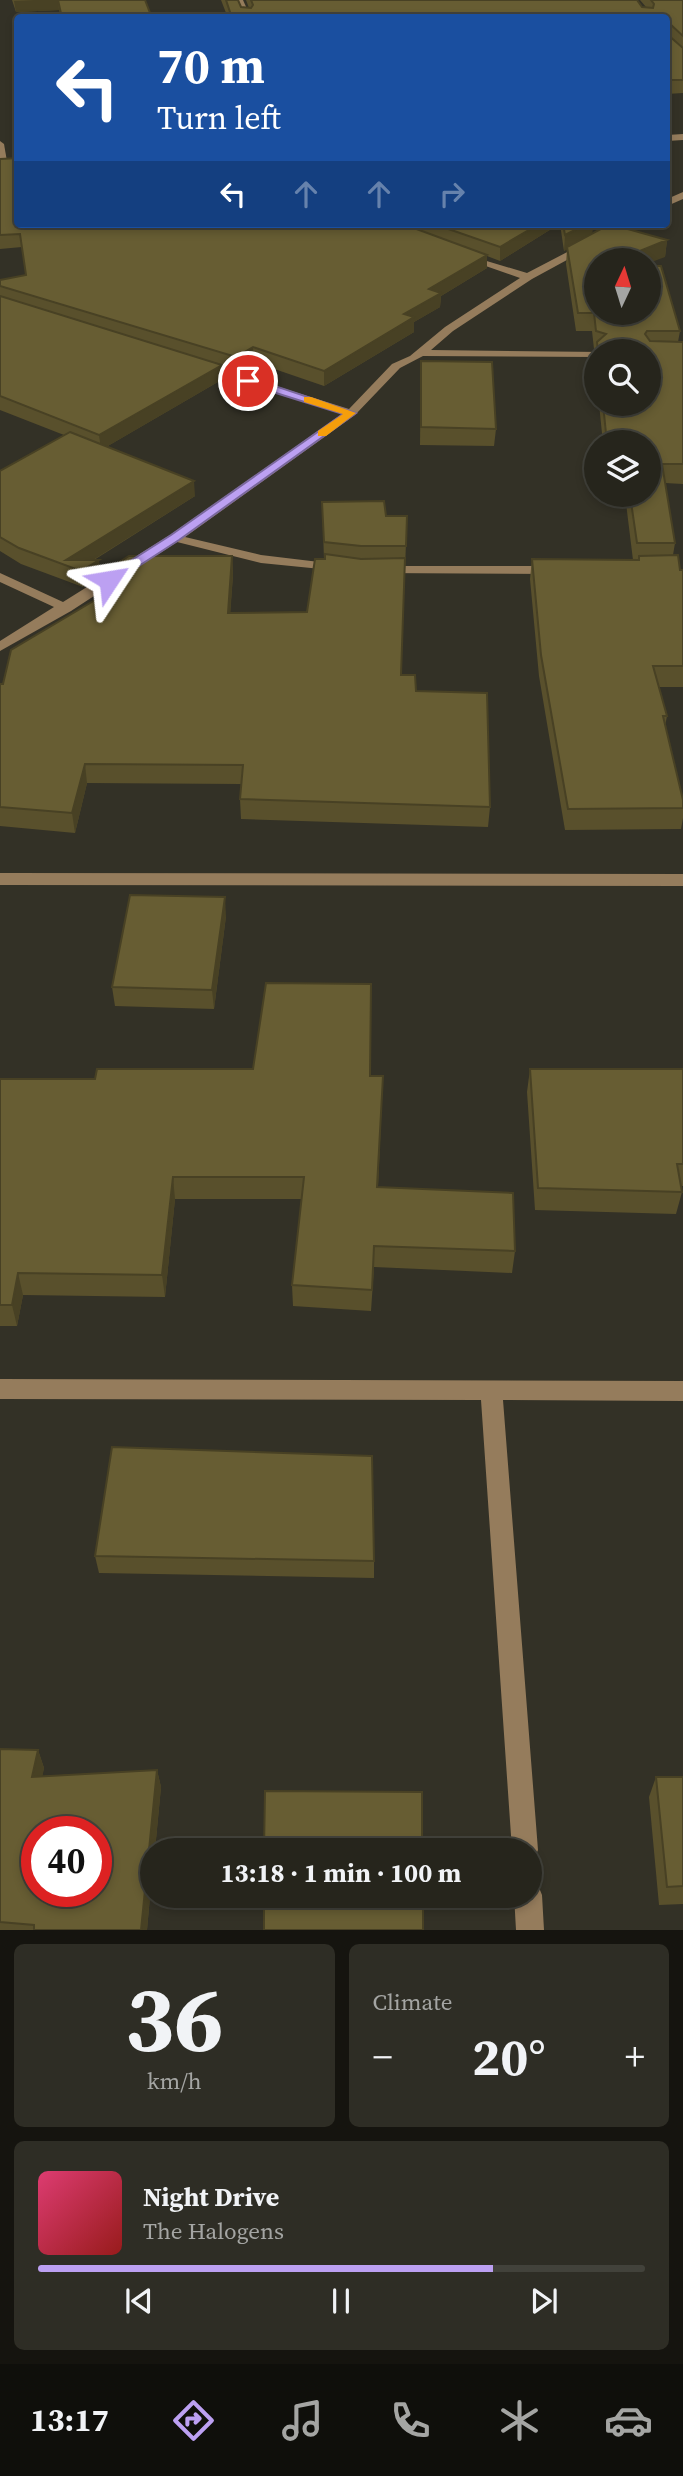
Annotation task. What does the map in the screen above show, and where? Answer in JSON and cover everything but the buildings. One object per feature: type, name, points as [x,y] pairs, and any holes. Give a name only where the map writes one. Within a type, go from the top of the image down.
[{"type":"street","points":[[0,144],[1,167]]},
{"type":"street","points":[[0,647],[175,538],[351,413],[396,366],[420,352],[449,329],[528,277],[620,228]]},
{"type":"street","points":[[455,251],[528,277]]},
{"type":"street","points":[[420,352],[584,354]]},
{"type":"street","points":[[183,360],[351,413]]},
{"type":"street","points":[[175,538],[261,559],[355,570],[571,570]]},
{"type":"street","points":[[0,577],[66,608]]},
{"type":"street","points":[[0,879],[683,880]]},
{"type":"street","points":[[0,1389],[683,1391]]},
{"type":"street","points":[[491,1390],[524,1838]]},
{"type":"street","points":[[529,1908],[530,1930]]},
{"type":"slow traffic","points":[[308,400],[351,413],[322,434]]},
{"type":"route","points":[[109,580],[175,538],[351,413],[248,381]]}]
